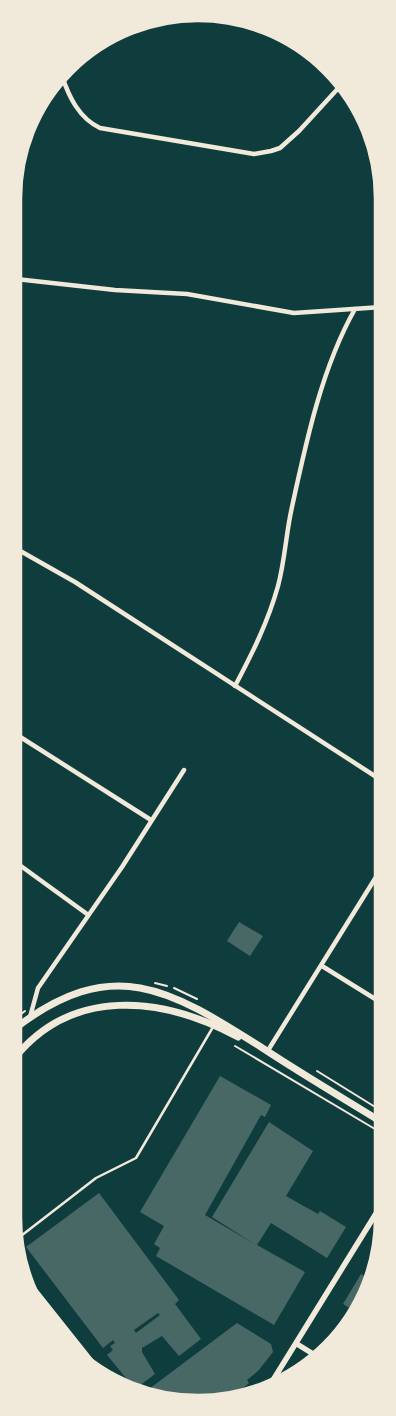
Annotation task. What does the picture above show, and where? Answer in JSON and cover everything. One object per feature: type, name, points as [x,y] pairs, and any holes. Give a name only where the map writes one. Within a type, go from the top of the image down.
[{"type":"main road","points":[[22,1023],[58,1001],[87,990],[115,987],[142,988],[184,1001],[375,1118]]},
{"type":"main road","points":[[22,1049],[43,1031],[71,1015],[93,1007],[124,1004],[147,1007],[213,1026],[267,1052]]},
{"type":"main road","points":[[43,1302],[81,1351]]},
{"type":"street","points":[[64,82],[69,96],[88,122],[100,128],[254,154],[280,148],[299,131],[338,90]]},
{"type":"street","points":[[21,280],[115,290],[187,294],[294,313],[375,308]]},
{"type":"street","points":[[234,686],[260,639],[278,584],[292,508],[320,394],[340,338],[355,309]]},
{"type":"street","points":[[21,552],[75,582],[375,776]]},
{"type":"street","points":[[22,738],[151,820]]},
{"type":"street","points":[[30,1017],[38,988],[87,914],[122,867],[184,770]]},
{"type":"street","points":[[22,867],[87,914]]},
{"type":"street","points":[[267,1052],[375,879]]},
{"type":"street","points":[[322,966],[375,999]]},
{"type":"street","points":[[276,1377],[375,1215]]},
{"type":"street","points":[[297,1344],[312,1353]]},
{"type":"lane","points":[[22,1235],[96,1178],[136,1158],[213,1026]]},
{"type":"path","points":[[234,1045],[375,1129]]},
{"type":"path","points":[[314,1070],[375,1107]]},
{"type":"building","points":[[239,922],[263,936],[250,956],[227,941]]},
{"type":"building","points":[[220,1076],[271,1105],[265,1117],[261,1115],[205,1215],[253,1243],[212,1217],[269,1122],[313,1151],[286,1196],[318,1214],[320,1211],[346,1227],[327,1258],[271,1223],[257,1245],[305,1272],[274,1325],[156,1256],[160,1248],[154,1244],[164,1226],[140,1212]]},
{"type":"building","points":[[99,1193],[179,1300],[175,1304],[201,1339],[179,1356],[162,1336],[142,1348],[142,1352],[155,1374],[141,1385],[128,1380],[107,1355],[113,1350],[110,1346],[115,1343],[113,1340],[103,1348],[26,1247]],"holes":[[[158,1313],[160,1315],[136,1333],[134,1330]]]},
{"type":"building","points":[[361,1274],[365,1276],[350,1308],[343,1304]]},
{"type":"building","points":[[237,1323],[271,1344],[273,1352],[258,1371],[247,1380],[249,1383],[242,1389],[198,1395],[150,1388]]}]
